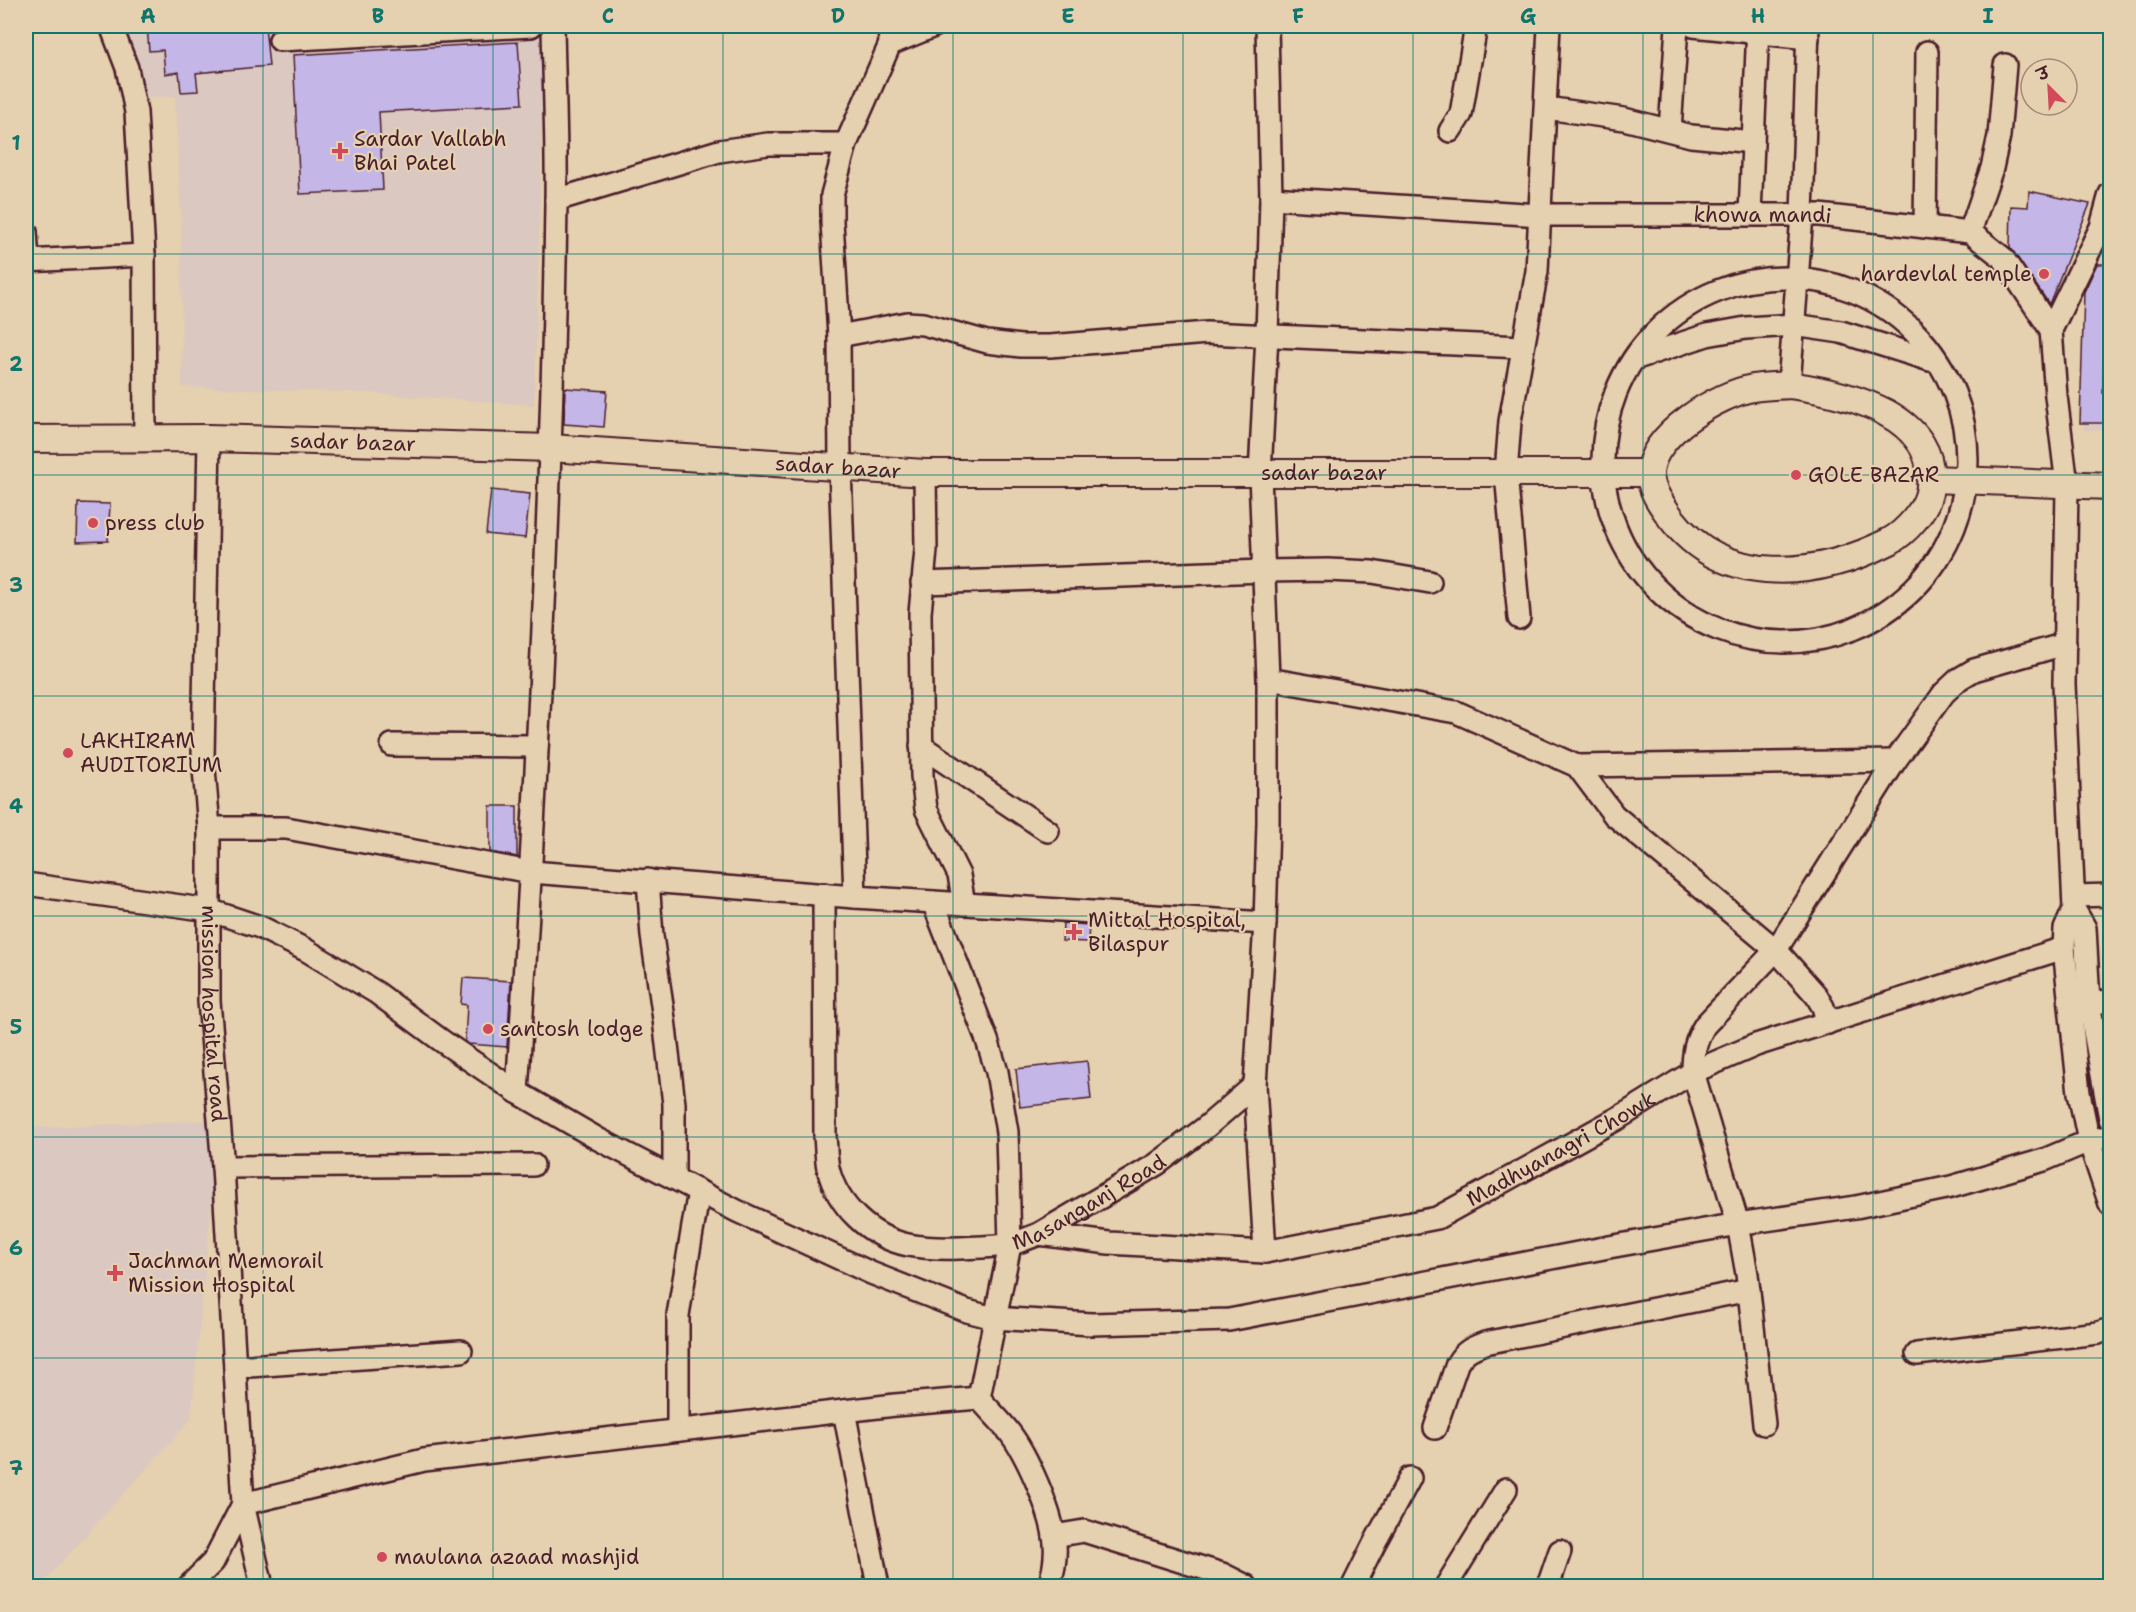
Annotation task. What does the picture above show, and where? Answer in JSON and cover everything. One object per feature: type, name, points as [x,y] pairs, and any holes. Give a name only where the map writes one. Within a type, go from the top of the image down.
[{"type":"main road","points":[[1789,385],[1825,390],[1857,399],[1886,412],[1912,432],[1926,452],[1931,478],[1928,497],[1915,518],[1898,536],[1874,549],[1843,561],[1808,569],[1768,570],[1735,564],[1704,549],[1678,527],[1663,507],[1654,492],[1650,473],[1656,453],[1670,435],[1689,417],[1716,401],[1752,388],[1789,385]]},
{"type":"main road","name":"sadar bazar","points":[[26,439],[209,438],[550,448],[925,473],[1650,473]]},
{"type":"main road","points":[[1931,478],[2110,486]]},
{"type":"street","points":[[111,26],[127,68],[136,112],[144,255],[145,438]]},
{"type":"street","points":[[280,40],[498,26],[531,26]]},
{"type":"street","points":[[517,1092],[531,872],[550,448],[556,200],[553,26]]},
{"type":"street","points":[[855,897],[840,467],[839,336],[832,195],[846,144],[889,35],[934,26]]},
{"type":"street","points":[[1265,1252],[1255,1085],[1265,923],[1268,822],[1268,679],[1260,474],[1267,335],[1270,198],[1268,26]]},
{"type":"street","points":[[1450,131],[1461,114],[1476,26]]},
{"type":"street","points":[[1519,618],[1506,473],[1510,421],[1537,272],[1549,26]]},
{"type":"street","points":[[1670,130],[1677,26]]},
{"type":"street","points":[[1693,26],[1808,32],[1802,215],[1789,385]]},
{"type":"street","points":[[1750,214],[1758,29]]},
{"type":"street","points":[[1925,227],[1927,52]]},
{"type":"street","points":[[2005,65],[1999,136],[1992,168],[1970,232],[2002,258],[2051,330]]},
{"type":"street","points":[[1546,108],[1624,119],[1691,136],[1753,142]]},
{"type":"street","points":[[556,200],[719,151],[768,144],[846,144]]},
{"type":"street","points":[[2110,194],[2100,227],[2051,330],[2056,396],[2067,485],[2064,684],[2074,903],[2085,928],[2089,1003],[2110,1119]]},
{"type":"street","name":"khowa mandi","points":[[1270,198],[1540,215],[1819,215],[1970,232]]},
{"type":"street","points":[[26,232],[27,261],[144,255]]},
{"type":"street","points":[[1761,274],[1797,274],[1872,305],[1910,335],[1933,361],[1949,392],[1959,427],[1971,480],[1962,527],[1938,569],[1901,606],[1859,626],[1805,640],[1760,639],[1718,629],[1681,607],[1642,573],[1621,546],[1610,520],[1604,473],[1604,434],[1611,404],[1634,359],[1648,340],[1673,314],[1703,295],[1732,282],[1761,274]]},
{"type":"street","points":[[839,336],[908,323],[931,326],[987,342],[1022,346],[1050,346],[1207,333],[1522,347]]},
{"type":"street","points":[[1634,359],[1707,335],[1746,328],[1794,325],[1841,332],[1933,361]]},
{"type":"street","name":"mission hospital road","points":[[209,438],[203,757],[209,828],[209,1001],[223,1167],[243,1504],[262,1587]]},
{"type":"street","points":[[925,473],[926,550],[920,624],[922,776],[926,809],[959,875],[964,903]]},
{"type":"street","points":[[922,583],[1264,571],[1372,572],[1430,582]]},
{"type":"street","points":[[1764,1424],[1749,1290],[1738,1224],[1693,1072],[1695,1046],[1705,1025],[1776,950],[1895,761],[1944,693],[1959,679],[1974,670],[2065,644]]},
{"type":"street","points":[[1268,679],[1456,712],[1577,765],[1895,761]]},
{"type":"street","points":[[392,745],[537,746]]},
{"type":"street","points":[[921,746],[1048,831]]},
{"type":"street","points":[[1577,765],[1614,815],[1776,950],[1816,994],[1828,1023]]},
{"type":"street","points":[[209,828],[286,828],[531,872],[855,897],[1265,923]]},
{"type":"street","points":[[648,880],[652,936],[674,1104],[674,1178]]},
{"type":"street","points":[[26,884],[209,910],[260,927],[306,950],[377,993],[517,1092],[598,1139],[699,1191],[871,1273],[967,1311],[994,1318],[1092,1324],[1229,1320],[1609,1247],[1738,1224],[1856,1207],[1951,1187],[2044,1160],[2089,1141],[2110,1136]]},
{"type":"street","points":[[824,894],[825,1136],[828,1168],[835,1189],[849,1211],[874,1232],[907,1245],[962,1248],[1010,1245],[1007,1132],[997,1072],[987,1040],[933,902]]},
{"type":"street","points":[[2074,903],[2110,895]]},
{"type":"street","points":[[2074,903],[2065,929],[2064,948],[2079,1093],[2089,1141],[2110,1204]]},
{"type":"street","name":"Madhyanagri Chowk","points":[[1039,1234],[1109,1243],[1265,1252],[1437,1218],[1620,1117],[1693,1072],[1756,1045],[2064,948]]},
{"type":"street","points":[[2089,1003],[2110,1001]]},
{"type":"street","name":"Masanganj Road","points":[[979,1398],[1010,1245],[1039,1234],[1157,1164],[1205,1128],[1255,1085]]},
{"type":"street","points":[[223,1167],[533,1166]]},
{"type":"street","points":[[678,1430],[678,1314],[699,1191]]},
{"type":"street","points":[[1435,1428],[1458,1364],[1463,1354],[1471,1348],[1749,1290]]},
{"type":"street","points":[[1917,1354],[2098,1333],[2110,1329]]},
{"type":"street","points":[[235,1367],[461,1351]]},
{"type":"street","points":[[189,1587],[213,1562],[243,1504],[424,1460],[844,1411],[979,1398],[1011,1434],[1031,1470],[1049,1513],[1055,1556],[1049,1587]]},
{"type":"street","points":[[844,1411],[878,1587]]},
{"type":"street","points":[[1353,1587],[1410,1478]]},
{"type":"street","points":[[1446,1587],[1506,1489]]},
{"type":"street","points":[[1054,1536],[1084,1531],[1222,1574],[1246,1587]]},
{"type":"street","points":[[1548,1587],[1560,1551]]},
{"type":"shaded area","points":[[125,26],[545,26],[534,405],[352,392],[182,387],[181,215],[175,96],[136,100]]},
{"type":"shaded area","points":[[2110,249],[2110,431],[2084,430],[2089,328],[2086,287],[2093,256]]},
{"type":"shaded area","name":"Jachman Memorail Mission Hospital","points":[[219,1120],[191,1419],[42,1584],[26,1584],[26,1128]]},
{"type":"building","points":[[147,26],[265,26],[269,66],[196,73],[198,91],[181,92],[179,72],[165,74],[163,50],[149,51]]},
{"type":"building","name":"Sardar Vallabh Bhai Patel","points":[[518,42],[522,104],[379,112],[383,190],[300,194],[293,55]]},
{"type":"building","name":"hardevlal temple","points":[[2029,191],[2090,204],[2049,304],[2010,247],[2011,206],[2028,207]]},
{"type":"building","points":[[2097,264],[2106,264],[2103,393],[2110,393],[2110,423],[2080,423],[2084,292]]},
{"type":"building","points":[[565,388],[607,391],[604,427],[564,424]]},
{"type":"building","points":[[491,490],[530,494],[525,538],[486,534]]},
{"type":"building","name":"press club","points":[[78,503],[110,504],[108,541],[77,542]]},
{"type":"building","points":[[490,806],[517,806],[517,857],[490,852]]},
{"type":"building","points":[[1063,923],[1089,925],[1088,942],[1062,941]]},
{"type":"building","points":[[463,978],[511,981],[507,1047],[469,1044],[465,1041],[467,1005],[461,1004]]},
{"type":"building","points":[[1087,1061],[1091,1099],[1020,1107],[1016,1069]]},
{"type":"place","name":"Sardar Vallabh Bhai Patel","points":[[340,151]]},
{"type":"place","name":"hardevlal temple","points":[[2044,274]]},
{"type":"place","name":"GOLE BAZAR","points":[[1796,475]]},
{"type":"place","name":"press club","points":[[93,523]]},
{"type":"place","name":"LAKHIRAM AUDITORIUM","points":[[68,753]]},
{"type":"place","name":"Mittal Hospital, Bilaspur","points":[[1074,932]]},
{"type":"place","name":"santosh lodge","points":[[488,1029]]},
{"type":"place","name":"Jachman Memorail Mission Hospital","points":[[115,1273]]},
{"type":"place","name":"maulana azaad mashjid","points":[[382,1557]]}]
